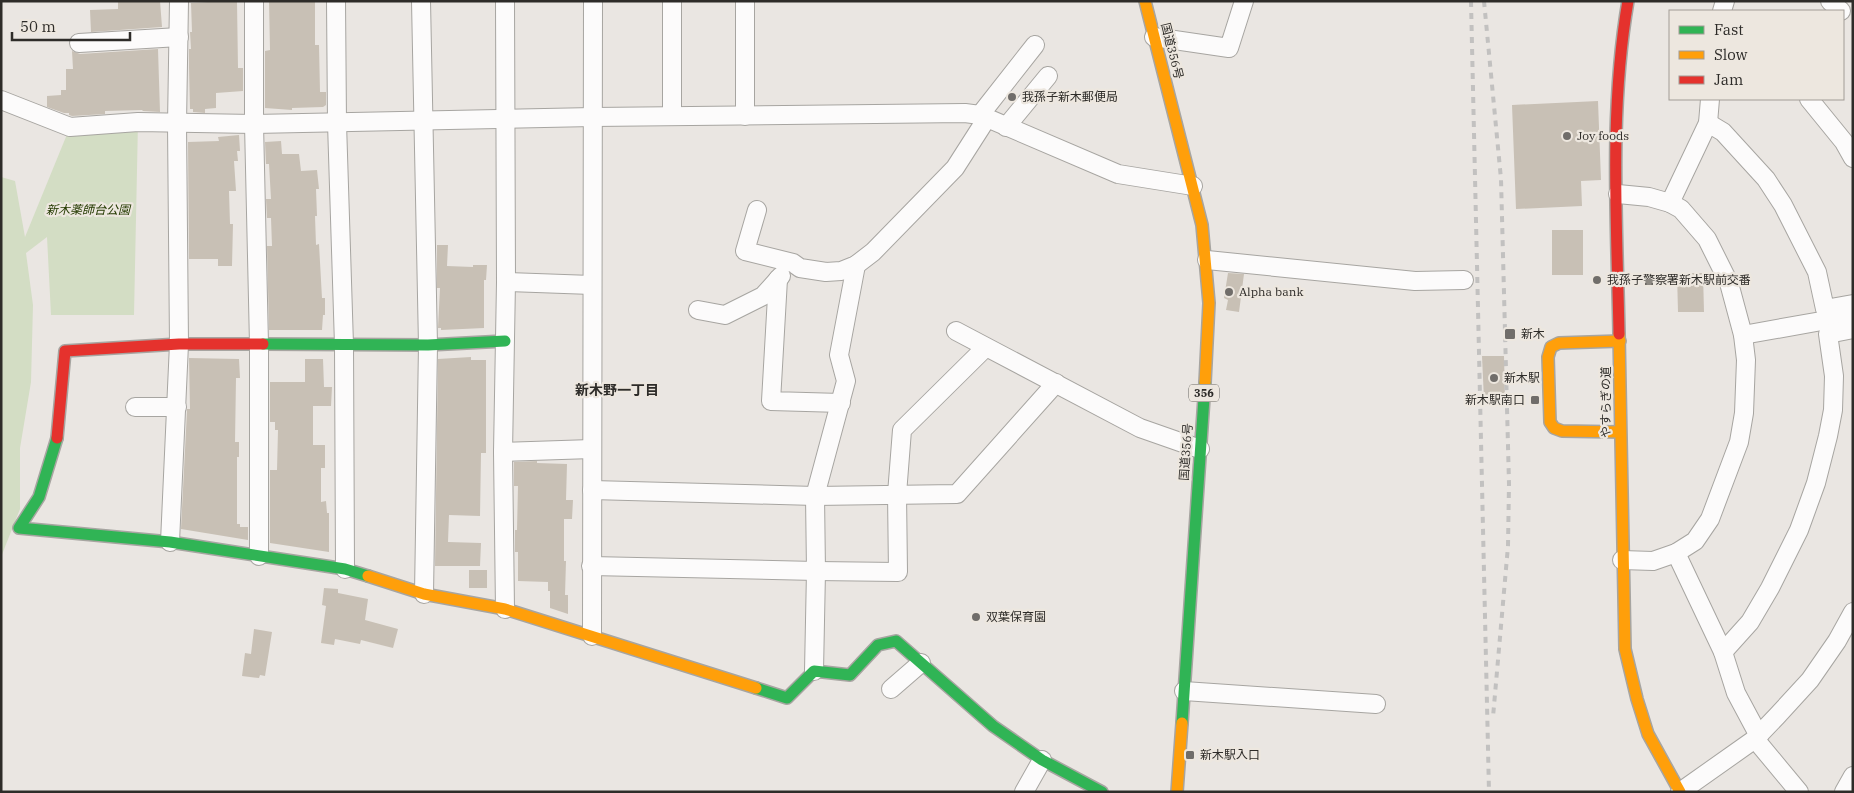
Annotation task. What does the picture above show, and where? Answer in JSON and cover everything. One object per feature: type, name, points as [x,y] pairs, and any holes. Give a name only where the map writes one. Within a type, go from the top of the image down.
[{"type":"main road","name":"国道356号","points":[[1145,1],[1193,186],[1207,260],[1210,298],[1177,792]]},
{"type":"main road","name":"やすらぎの道","points":[[1628,1],[1622,32],[1617,79],[1620,432],[1625,649],[1648,734],[1680,792]]},
{"type":"main road","points":[[504,341],[428,346],[179,344],[65,351],[56,444],[39,496],[18,528],[170,542],[345,569],[424,594],[505,609],[787,698],[814,671],[850,675],[878,645],[896,641],[993,726],[1042,760],[1102,792]]},
{"type":"main road","points":[[1620,341],[1559,343],[1551,348],[1548,357],[1550,422],[1554,428],[1562,431],[1620,432]]},
{"type":"street","points":[[170,542],[179,344],[177,124],[179,1]]},
{"type":"street","points":[[254,1],[254,124],[259,344],[259,556]]},
{"type":"street","points":[[336,1],[337,122],[344,345],[345,569]]},
{"type":"street","points":[[421,1],[428,346],[424,594]]},
{"type":"street","points":[[505,1],[506,282],[503,452],[505,609]]},
{"type":"street","points":[[592,636],[593,1]]},
{"type":"street","points":[[672,1],[672,116]]},
{"type":"street","points":[[745,1],[745,116]]},
{"type":"street","points":[[1154,37],[1228,48],[1244,1]]},
{"type":"street","points":[[1830,1],[1840,10]]},
{"type":"street","points":[[79,43],[179,37]]},
{"type":"street","points":[[757,210],[745,251],[793,263],[800,268],[826,272],[841,271],[856,265],[873,252],[955,168],[983,116],[1035,45]]},
{"type":"street","points":[[1006,127],[1048,76]]},
{"type":"street","points":[[1,100],[70,127],[138,122],[254,124],[422,122],[505,118],[965,114],[983,116],[1118,174],[1193,186]]},
{"type":"street","points":[[1670,203],[1708,123],[1710,100]]},
{"type":"street","points":[[1810,100],[1848,139],[1853,158]]},
{"type":"street","points":[[1708,123],[1723,132],[1766,179],[1783,205],[1817,272],[1825,309],[1853,304]]},
{"type":"street","points":[[1618,194],[1649,197],[1670,203],[1681,209],[1707,239],[1729,283],[1743,335],[1746,360],[1744,413],[1739,442],[1710,519],[1695,541],[1676,554],[1653,561],[1622,560]]},
{"type":"street","points":[[1207,260],[1415,281],[1464,280]]},
{"type":"street","points":[[698,310],[725,315],[763,296],[793,263]]},
{"type":"street","points":[[814,671],[815,496],[846,380],[839,355],[856,265]]},
{"type":"street","points":[[778,279],[770,401],[840,403]]},
{"type":"street","points":[[506,282],[592,285]]},
{"type":"street","points":[[1743,335],[1853,315]]},
{"type":"street","points":[[1723,652],[1750,622],[1799,530],[1816,483],[1833,410],[1834,376],[1828,334],[1853,329]]},
{"type":"street","points":[[956,332],[1140,428],[1200,449]]},
{"type":"street","points":[[592,566],[816,572],[898,572],[898,494],[902,430],[985,348]]},
{"type":"street","points":[[592,490],[815,496],[956,494],[1056,384]]},
{"type":"street","points":[[135,407],[177,407]]},
{"type":"street","points":[[503,452],[592,449]]},
{"type":"street","points":[[1676,554],[1723,652],[1736,693],[1757,737],[1799,792]]},
{"type":"street","points":[[1680,792],[1757,737],[1810,680],[1837,641],[1853,612]]},
{"type":"street","points":[[891,689],[920,663]]},
{"type":"street","points":[[1184,691],[1376,704]]},
{"type":"street","points":[[1024,792],[1042,760]]},
{"type":"street","points":[[1844,792],[1853,776]]},
{"type":"green space","name":"新木薬師台公園","points":[[138,122],[134,315],[51,315],[47,237],[26,253],[33,305],[31,382],[20,448],[20,509],[1,557],[1,177],[15,181],[25,237],[70,127]]},
{"type":"building","points":[[118,1],[160,1],[162,27],[91,32],[90,10],[118,9]]},
{"type":"building","points":[[269,1],[315,1],[315,45],[319,45],[320,92],[326,92],[326,105],[323,107],[292,108],[292,110],[265,108],[265,51],[270,50]]},
{"type":"building","points":[[237,2],[238,68],[243,68],[243,91],[216,93],[216,108],[205,109],[205,113],[193,112],[193,109],[190,109],[189,49],[191,49],[190,32],[192,32],[191,3]]},
{"type":"building","points":[[158,49],[160,112],[142,110],[105,111],[105,114],[72,116],[69,113],[47,107],[47,96],[61,95],[61,90],[66,90],[66,69],[73,69],[72,51],[80,54]]},
{"type":"building","points":[[1598,101],[1601,180],[1581,181],[1582,206],[1516,209],[1512,105]]},
{"type":"building","points":[[239,135],[240,151],[237,151],[238,161],[234,161],[236,191],[229,191],[230,224],[233,224],[232,266],[218,266],[218,259],[189,259],[188,142],[219,141],[218,137]]},
{"type":"building","points":[[281,141],[282,154],[299,154],[301,171],[317,170],[319,189],[316,189],[316,245],[319,244],[322,298],[325,298],[325,315],[323,315],[322,330],[269,330],[267,246],[272,246],[271,218],[267,218],[266,199],[271,199],[269,164],[266,164],[265,142]]},
{"type":"building","points":[[1552,230],[1583,230],[1583,275],[1552,275]]},
{"type":"building","points":[[437,245],[448,245],[447,266],[473,267],[473,265],[487,265],[486,280],[484,280],[484,328],[441,330],[441,328],[438,328],[440,288],[437,288]]},
{"type":"building","points":[[1228,273],[1244,274],[1239,312],[1226,310],[1228,300],[1224,298]]},
{"type":"building","points":[[1677,273],[1703,273],[1704,312],[1678,312]]},
{"type":"building","name":"新木駅","points":[[1482,356],[1504,356],[1505,399],[1484,400]]},
{"type":"building","points":[[471,357],[471,360],[486,360],[486,453],[481,453],[480,516],[449,515],[448,542],[481,543],[480,566],[435,566],[438,359]]},
{"type":"building","points":[[189,358],[239,359],[240,378],[236,378],[235,442],[239,442],[239,457],[237,457],[237,524],[240,524],[240,527],[248,527],[248,540],[181,529],[187,409],[190,409]]},
{"type":"building","points":[[305,359],[323,359],[324,387],[332,387],[331,406],[313,406],[313,445],[325,445],[325,468],[321,468],[321,502],[326,501],[327,513],[329,513],[329,552],[270,543],[270,470],[277,470],[278,430],[275,430],[275,422],[270,422],[270,382],[305,382]]},
{"type":"building","points":[[537,461],[537,463],[567,464],[566,500],[573,500],[572,519],[564,519],[565,595],[568,595],[568,614],[550,608],[548,582],[518,581],[518,552],[515,552],[515,530],[517,530],[518,486],[514,486],[514,462]]},
{"type":"building","points":[[469,570],[487,570],[487,588],[469,588]]},
{"type":"building","points":[[324,588],[338,589],[338,593],[368,599],[365,620],[398,629],[393,648],[361,640],[360,644],[335,639],[334,645],[321,643],[326,606],[322,605]]},
{"type":"building","points":[[254,629],[272,632],[265,676],[260,675],[259,678],[242,676],[245,653],[251,654]]},
{"type":"railway","points":[[1471,1],[1489,792]]},
{"type":"railway","points":[[1484,1],[1501,179],[1509,484],[1508,546],[1493,717]]},
{"type":"traffic: fast","points":[[263,344],[428,345],[505,341]]},
{"type":"traffic: fast","points":[[1182,723],[1205,383]]},
{"type":"traffic: fast","points":[[57,438],[39,497],[19,528],[170,542],[345,569],[368,576]]},
{"type":"traffic: fast","points":[[756,688],[787,698],[814,671],[850,675],[878,645],[896,641],[993,726],[1042,760],[1102,792]]},
{"type":"traffic: slow","points":[[1145,1],[1202,225],[1209,303],[1205,383]]},
{"type":"traffic: slow","points":[[1619,334],[1625,649],[1648,734],[1680,792]]},
{"type":"traffic: slow","points":[[1620,341],[1559,343],[1551,347],[1548,357],[1550,422],[1554,428],[1562,431],[1620,432]]},
{"type":"traffic: slow","points":[[368,576],[424,594],[505,609],[756,688]]},
{"type":"traffic: slow","points":[[1177,792],[1182,723]]},
{"type":"traffic: jam","points":[[1619,334],[1616,125],[1622,42],[1628,1]]},
{"type":"traffic: jam","points":[[57,438],[65,351],[179,344],[263,344]]},
{"type":"place","name":"我孫子新木郵便局","points":[[1012,97]]},
{"type":"place","name":"Joy foods","points":[[1567,136]]},
{"type":"place","name":"我孫子警察署新木駅前交番","points":[[1597,280]]},
{"type":"place","name":"Alpha bank","points":[[1229,292]]},
{"type":"place","name":"新木","points":[[1510,334]]},
{"type":"place","name":"新木駅","points":[[1494,378]]},
{"type":"place","name":"新木駅南口","points":[[1535,400]]},
{"type":"place","name":"双葉保育園","points":[[976,617]]},
{"type":"place","name":"新木駅入口","points":[[1190,755]]},
{"type":"district","name":"新木野一丁目","points":[[617,390]]}]
